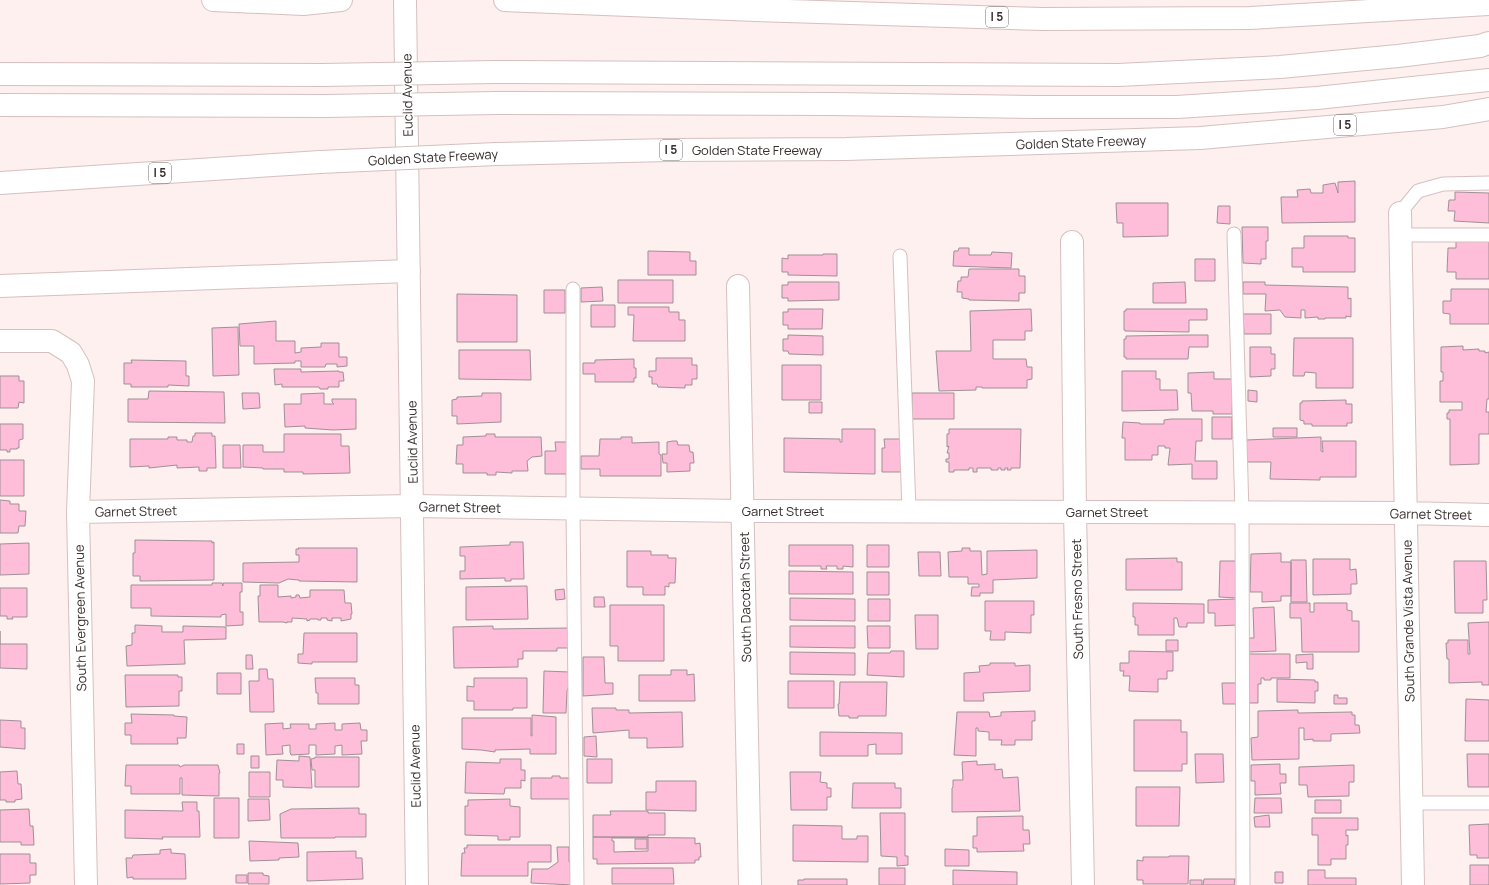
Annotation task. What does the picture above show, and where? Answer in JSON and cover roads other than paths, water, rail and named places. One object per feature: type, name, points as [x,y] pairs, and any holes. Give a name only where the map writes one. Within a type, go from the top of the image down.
[{"type":"main road","points":[[213,0],[303,4],[341,0]]},
{"type":"main road","name":"Euclid Avenue","points":[[406,0],[417,885]]},
{"type":"main road","name":"I 5","points":[[505,0],[1043,19],[1250,18],[1489,4]]},
{"type":"main road","points":[[0,74],[322,75],[495,72],[1118,75],[1280,67],[1398,56],[1480,46],[1489,43]]},
{"type":"main road","points":[[0,105],[325,106],[496,103],[825,104],[1177,108],[1317,98],[1489,80]]},
{"type":"main road","name":"Golden State Freeway","points":[[0,184],[320,162],[496,154],[677,150],[846,149],[1200,138],[1443,117],[1489,109]]},
{"type":"main road","name":"South Grande Vista Avenue","points":[[1400,212],[1413,885]]},
{"type":"main road","name":"South Fresno Street","points":[[1072,242],[1075,512],[1083,885]]},
{"type":"main road","points":[[0,286],[409,271]]},
{"type":"main road","name":"South Dacotah Street","points":[[738,286],[750,885]]},
{"type":"main road","name":"South Evergreen Avenue","points":[[0,341],[52,341],[71,353],[78,365],[83,381],[78,512],[86,885]]},
{"type":"main road","name":"Garnet Street","points":[[78,512],[413,506],[743,510],[1406,513],[1489,515]]},
{"type":"lane","points":[[1400,212],[1418,191],[1444,184],[1489,183]]},
{"type":"lane","points":[[1234,234],[1242,512],[1243,885]]},
{"type":"lane","points":[[1401,235],[1489,235]]},
{"type":"lane","points":[[900,256],[908,511]]},
{"type":"lane","points":[[573,289],[573,508],[577,885]]},
{"type":"lane","points":[[1411,803],[1489,803]]}]
